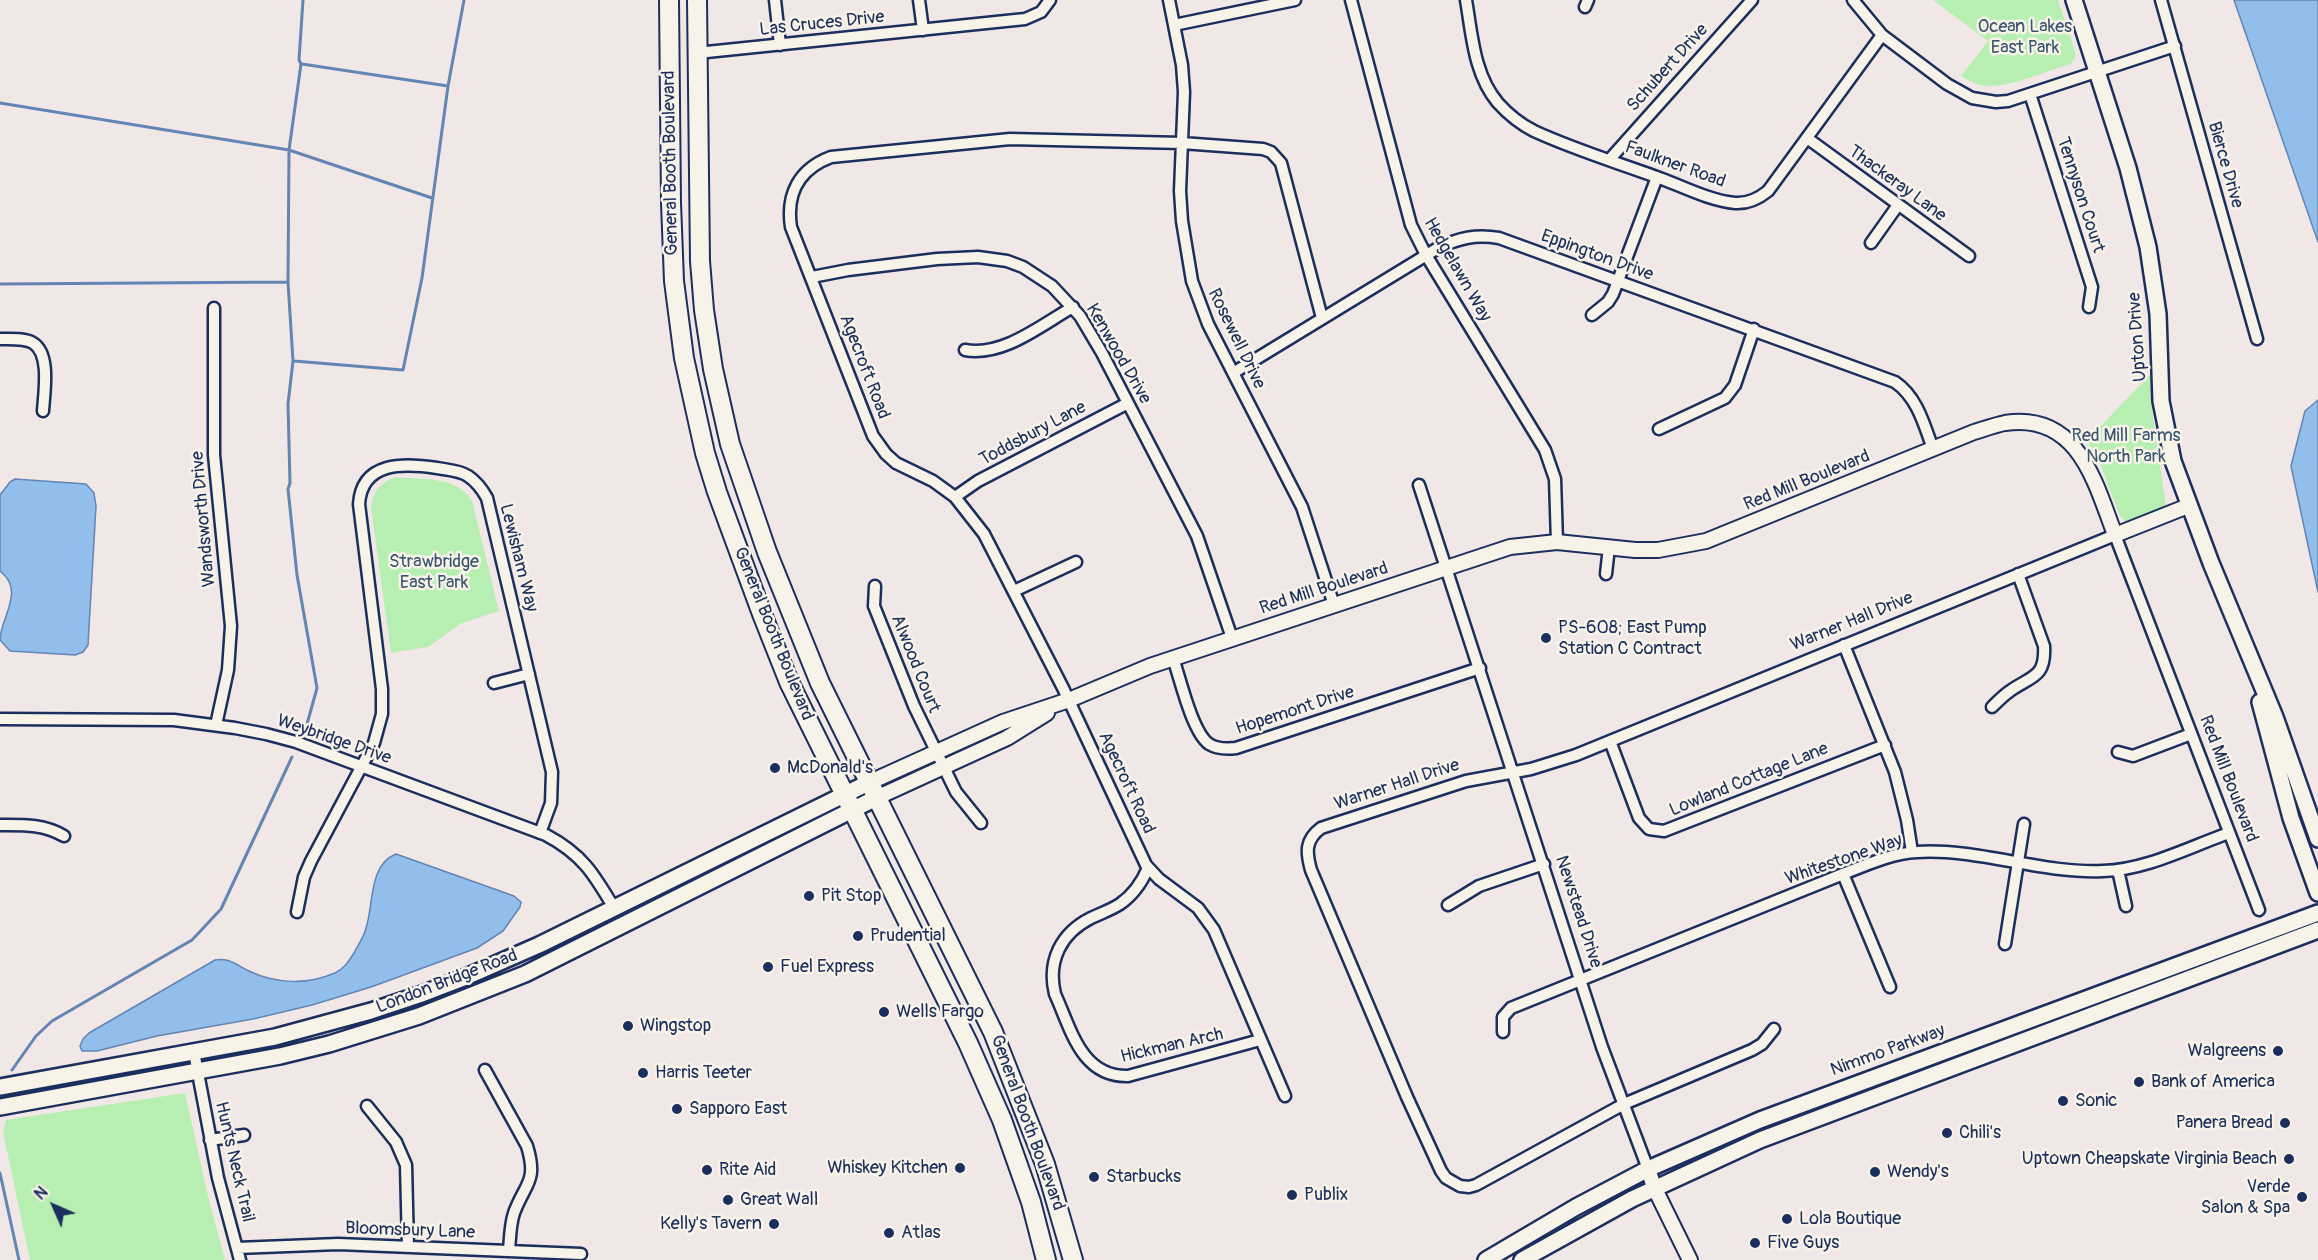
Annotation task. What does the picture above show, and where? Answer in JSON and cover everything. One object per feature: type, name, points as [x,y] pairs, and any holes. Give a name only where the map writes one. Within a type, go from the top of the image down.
[{"type":"highway","name":"General Booth Boulevard","points":[[669,0],[674,281],[684,358],[693,403],[717,492],[789,682],[968,1043],[1002,1120],[1039,1228],[1046,1260]]},
{"type":"highway","name":"General Booth Boulevard","points":[[697,0],[700,261],[704,310],[720,403],[737,466],[767,552],[820,683],[993,1032],[1036,1137],[1073,1260]]},
{"type":"highway","points":[[1014,1153],[1033,1182],[1048,1227],[1054,1233],[1066,1232]]},
{"type":"main road","name":"Upton Drive","points":[[2074,0],[2128,168],[2148,247],[2158,314],[2163,413],[2173,461],[2188,506],[2252,667],[2275,717],[2318,839]]},
{"type":"main road","name":"Upton Drive","points":[[2252,667],[2291,818],[2318,893]]},
{"type":"main road","name":"London Bridge Road","points":[[0,1087],[275,1037],[323,1025],[418,995],[503,962],[615,908],[872,791]]},
{"type":"main road","name":"London Bridge Road","points":[[0,1107],[197,1072],[329,1044],[461,1001],[525,974],[848,802]]},
{"type":"main road","name":"Nimmo Parkway","points":[[1486,1260],[1576,1207],[1679,1154],[1793,1107],[2318,913]]},
{"type":"main road","points":[[1522,1260],[1580,1226],[1706,1163],[1808,1122],[2318,930]]},
{"type":"street","points":[[776,0],[780,45]]},
{"type":"street","points":[[919,0],[923,30]]},
{"type":"street","name":"Las Cruces Drive","points":[[697,53],[1024,19],[1041,12],[1050,0]]},
{"type":"street","name":"Rosewell Drive","points":[[1169,0],[1184,92],[1181,211],[1189,270],[1203,313],[1302,507],[1334,605]]},
{"type":"street","points":[[1174,25],[1295,0]]},
{"type":"street","name":"Hedgelawn Way","points":[[1351,0],[1411,225],[1426,255],[1545,450],[1556,486],[1557,542]]},
{"type":"street","name":"Faulkner Road","points":[[1466,0],[1475,52],[1488,89],[1497,102],[1520,123],[1657,177],[1729,202],[1753,201],[1768,191],[1882,35]]},
{"type":"street","points":[[1853,0],[1882,35],[1947,84],[1972,98],[1996,102],[2030,94],[2175,46]]},
{"type":"street","name":"Bierce Drive","points":[[2161,0],[2257,339]]},
{"type":"street","name":"Schubert Drive","points":[[1610,159],[1746,2]]},
{"type":"street","name":"Tennyson Court","points":[[2030,94],[2092,287],[2089,307]]},
{"type":"street","name":"Thackeray Lane","points":[[1807,138],[1969,255]]},
{"type":"street","name":"Agecroft Road","points":[[1285,1096],[1214,930],[1207,918],[1190,900],[1159,879],[1148,868],[1069,700],[984,534],[955,497],[933,481],[896,463],[878,443],[865,419],[791,227],[792,192],[811,167],[831,157],[1011,139],[1182,143],[1256,148],[1271,152],[1281,164],[1322,318]]},
{"type":"street","points":[[1592,315],[1608,302],[1657,177]]},
{"type":"street","points":[[1871,243],[1898,205]]},
{"type":"street","name":"Eppington Drive","points":[[1233,373],[1426,255],[1460,238],[1486,236],[1499,238],[1618,280],[1895,382],[1910,394],[1916,403],[1933,448]]},
{"type":"street","name":"Kenwood Drive","points":[[812,277],[936,259],[994,258],[1023,267],[1052,286],[1073,307],[1102,353],[1197,536],[1232,638]]},
{"type":"street","points":[[965,350],[976,352],[997,350],[1073,307]]},
{"type":"street","name":"Wandsworth Drive","points":[[214,308],[214,455],[231,626],[228,670],[216,725]]},
{"type":"street","points":[[1659,429],[1725,399],[1735,386],[1754,329]]},
{"type":"street","points":[[0,339],[28,341],[38,348],[44,367],[43,411]]},
{"type":"street","name":"Toddsbury Lane","points":[[955,497],[978,481],[1128,403]]},
{"type":"street","name":"Red Mill Boulevard","points":[[872,791],[936,752],[1003,722],[1069,700],[1173,658],[1510,547],[1557,542],[1635,550],[1658,550],[1706,541],[1933,448],[2003,423],[2030,423],[2055,431],[2076,447],[2083,457],[2259,910]]},
{"type":"street","name":"Lewisham Way","points":[[297,912],[304,877],[311,861],[362,766],[379,729],[383,701],[359,504],[362,487],[380,469],[407,466],[458,471],[467,475],[482,489],[486,498],[552,772],[551,803],[540,833]]},
{"type":"street","name":"Newstead Drive","points":[[1419,485],[1602,1047],[1654,1187],[1690,1260]]},
{"type":"street","name":"Warner Hall Drive","points":[[1774,1029],[1761,1044],[1752,1050],[1624,1104],[1476,1185],[1460,1186],[1446,1178],[1441,1171],[1407,1097],[1311,870],[1307,855],[1308,846],[1315,833],[1321,828],[1466,781],[1543,766],[1610,741],[2188,506]]},
{"type":"street","points":[[1606,574],[1609,547]]},
{"type":"street","points":[[1014,591],[1076,562]]},
{"type":"street","points":[[1992,707],[2011,690],[2028,682],[2040,672],[2045,656],[2044,646],[2018,574]]},
{"type":"street","name":"Alwood Court","points":[[875,586],[874,606],[914,706],[956,792],[981,823]]},
{"type":"street","points":[[1844,645],[1885,745],[1902,798],[1911,852]]},
{"type":"street","name":"Hopemont Drive","points":[[1173,658],[1197,729],[1209,744],[1227,749],[1480,668]]},
{"type":"street","points":[[494,683],[530,674]]},
{"type":"street","name":"Red Mill Boulevard","points":[[872,791],[943,767],[1007,738],[1069,700]]},
{"type":"street","name":"Weybridge Drive","points":[[0,719],[139,719],[216,725],[296,742],[559,842],[585,862],[615,908]]},
{"type":"street","points":[[2118,752],[2133,756],[2191,734]]},
{"type":"street","name":"Lowland Cottage Lane","points":[[1610,741],[1639,818],[1649,829],[1664,831],[1885,745]]},
{"type":"street","points":[[0,825],[45,827],[64,836]]},
{"type":"street","points":[[2005,944],[2024,825]]},
{"type":"street","name":"Whitestone Way","points":[[1503,1032],[1503,1017],[1511,1008],[1843,874],[1911,852],[1932,851],[2076,871],[2118,870],[2138,866],[2229,833]]},
{"type":"street","points":[[1448,905],[1479,886],[1544,864]]},
{"type":"street","name":"Hickman Arch","points":[[1148,868],[1140,884],[1121,903],[1090,919],[1069,934],[1062,942],[1054,961],[1052,983],[1055,994],[1084,1056],[1099,1070],[1108,1074],[1128,1076],[1260,1040]]},
{"type":"street","points":[[2118,870],[2126,906]]},
{"type":"street","points":[[1843,874],[1890,987]]},
{"type":"street","name":"Hunts Neck Trail","points":[[194,1052],[218,1178],[240,1260]]},
{"type":"street","points":[[485,1070],[517,1128],[530,1159],[530,1179],[513,1215],[509,1251]]},
{"type":"street","points":[[367,1106],[396,1142],[406,1165],[408,1247]]},
{"type":"street","points":[[210,1140],[244,1135]]},
{"type":"street","name":"Bloomsbury Lane","points":[[237,1248],[338,1244],[580,1254]]},
{"type":"green space","name":"Ocean Lakes East Park","points":[[1933,0],[2058,0],[2076,55],[2071,64],[2018,81],[1997,86],[1974,83],[1961,76],[1988,41]]},
{"type":"green space","name":"Red Mill Farms North Park","points":[[2151,374],[2152,409],[2166,507],[2126,522],[2120,516],[2098,458],[2086,441]]},
{"type":"green space","name":"Strawbridge East Park","points":[[395,477],[438,480],[448,483],[465,493],[472,501],[499,611],[460,624],[428,647],[391,653],[371,507],[373,496],[378,488]]},
{"type":"green space","points":[[185,1093],[225,1260],[30,1260],[3,1132],[6,1120]]},
{"type":"water","points":[[2234,0],[2318,0],[2318,242]]},
{"type":"water","points":[[2318,400],[2318,592],[2291,466],[2305,411]]},
{"type":"water","points":[[15,479],[86,484],[94,493],[96,506],[88,645],[83,652],[75,655],[10,651],[0,640],[10,605],[11,587],[0,571],[0,495]]},
{"type":"water","points":[[396,854],[514,896],[521,902],[520,907],[503,931],[477,948],[371,987],[312,1005],[253,1019],[157,1036],[97,1051],[82,1051],[80,1046],[89,1033],[215,960],[229,961],[259,975],[281,981],[314,980],[338,971],[350,959],[364,935],[376,876],[387,859]]},
{"type":"waterway","points":[[303,0],[299,60],[301,64],[289,150],[288,282],[293,361],[288,404],[290,483],[288,489],[297,575],[317,688],[307,724]]},
{"type":"waterway","points":[[294,361],[403,370],[422,278],[448,86],[464,0]]},
{"type":"waterway","points":[[302,64],[448,86]]},
{"type":"waterway","points":[[0,103],[289,150],[432,198]]},
{"type":"waterway","points":[[0,284],[288,282]]},
{"type":"waterway","points":[[12,1070],[36,1036],[52,1021],[192,940],[221,909],[292,757]]},
{"type":"waterway","points":[[0,1173],[19,1260]]},
{"type":"place","name":"PS-608; East Pump Station C Contract","points":[[1546,638]]},
{"type":"place","name":"McDonald's","points":[[775,768]]},
{"type":"place","name":"Pit Stop","points":[[809,896]]},
{"type":"place","name":"Prudential","points":[[858,936]]},
{"type":"place","name":"Fuel Express","points":[[768,967]]},
{"type":"place","name":"Wells Fargo","points":[[884,1012]]},
{"type":"place","name":"Wingstop","points":[[628,1026]]},
{"type":"place","name":"Walgreens","points":[[2278,1051]]},
{"type":"place","name":"Harris Teeter","points":[[643,1073]]},
{"type":"place","name":"Bank of America","points":[[2139,1082]]},
{"type":"place","name":"Sonic","points":[[2063,1101]]},
{"type":"place","name":"Sapporo East","points":[[677,1109]]},
{"type":"place","name":"Panera Bread","points":[[2285,1123]]},
{"type":"place","name":"Chili's","points":[[1947,1133]]},
{"type":"place","name":"Uptown Cheapskate Virginia Beach","points":[[2289,1159]]},
{"type":"place","name":"Whiskey Kitchen","points":[[960,1168]]},
{"type":"place","name":"Rite Aid","points":[[707,1170]]},
{"type":"place","name":"Wendy's","points":[[1875,1172]]},
{"type":"place","name":"Starbucks","points":[[1094,1177]]},
{"type":"place","name":"Publix","points":[[1292,1195]]},
{"type":"place","name":"Verde Salon & Spa","points":[[2302,1197]]},
{"type":"place","name":"Great Wall","points":[[728,1200]]},
{"type":"place","name":"Lola Boutique","points":[[1787,1219]]},
{"type":"place","name":"Kelly's Tavern","points":[[774,1224]]},
{"type":"place","name":"Atlas","points":[[889,1233]]},
{"type":"place","name":"Five Guys","points":[[1755,1243]]}]
